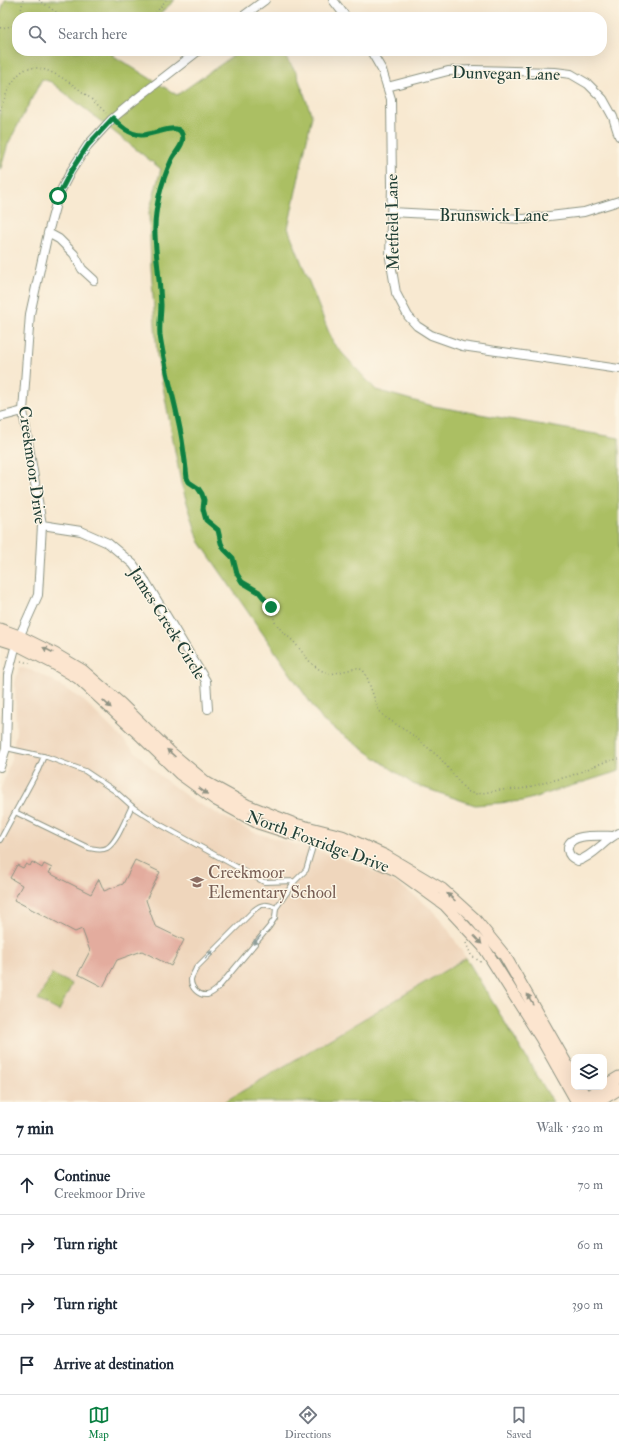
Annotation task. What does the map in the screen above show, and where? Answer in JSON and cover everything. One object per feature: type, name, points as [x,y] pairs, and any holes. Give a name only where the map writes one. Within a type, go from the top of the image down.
[{"type":"street","points":[[248,12],[264,0]]},
{"type":"street","points":[[333,0],[342,12]]},
{"type":"street","name":"Creekmoor Drive","points":[[0,767],[3,748],[8,676],[17,640],[38,595],[42,525],[23,411],[30,314],[48,233],[58,196],[71,171],[88,145],[113,118],[192,56]]},
{"type":"street","name":"Metfield Lane","points":[[374,56],[382,70],[391,99],[390,258],[395,288],[402,307],[408,316],[417,326],[431,334],[462,346],[619,369]]},
{"type":"street","name":"Dunvegan Lane","points":[[387,87],[448,71],[474,70],[555,72],[571,74],[588,84],[603,99],[613,117],[619,136]]},
{"type":"street","name":"Brunswick Lane","points":[[391,212],[524,219],[584,212],[619,201]]},
{"type":"street","points":[[48,233],[59,239],[74,254],[82,269],[94,280]]},
{"type":"street","points":[[0,417],[23,411]]},
{"type":"street","name":"James Creek Circle","points":[[42,525],[81,531],[108,543],[133,564],[146,582],[206,681],[208,709]]},
{"type":"street","name":"North Foxridge Drive","points":[[0,630],[78,678],[180,774],[216,800],[258,823],[289,833],[342,836],[399,862],[442,888],[474,918],[505,956],[571,1072]]},
{"type":"street","name":"North Foxridge Drive","points":[[0,639],[17,640]]},
{"type":"street","points":[[616,834],[586,859],[578,861],[571,858],[568,853],[570,842],[576,838],[616,834]]},
{"type":"street","name":"North Foxridge Drive","points":[[316,835],[338,846],[398,871],[445,905],[483,946],[582,1101]]},
{"type":"street","points":[[607,1085],[619,1077]]},
{"type":"street","points":[[598,1102],[619,1089]]},
{"type":"street","points":[[580,1090],[582,1101],[599,1090]]},
{"type":"lane","points":[[3,748],[44,756],[85,771],[161,826],[264,882],[295,881]]},
{"type":"lane","points":[[0,840],[44,756]]},
{"type":"lane","points":[[15,812],[88,848],[99,850],[108,848],[116,838],[132,806]]},
{"type":"lane","points":[[276,908],[267,904],[260,905],[196,968],[191,979],[193,987],[198,993],[206,995],[212,993],[218,988],[275,918],[276,908],[295,881],[306,870],[316,835]]},
{"type":"path","points":[[21,12],[23,0]]},
{"type":"path","points":[[39,0],[56,12]]},
{"type":"path","points":[[156,12],[166,0]]},
{"type":"path","points":[[0,28],[12,26]]},
{"type":"path","points":[[0,110],[4,98],[20,73],[27,69],[35,68],[46,71],[72,84],[130,132],[142,135],[154,134],[171,128],[176,128],[181,132],[183,139],[168,168],[157,204],[154,234],[161,306],[160,334],[168,380],[179,424],[187,478],[189,482],[198,488],[202,494],[204,500],[203,509],[206,520],[218,530],[221,543],[224,549],[233,558],[237,574],[242,582],[259,592],[266,599],[271,607],[275,622],[311,662],[320,670],[330,674],[357,668],[363,670],[367,677],[378,709],[385,717],[414,736],[440,758],[464,788],[470,793],[477,794],[500,790],[521,789],[570,776],[607,761],[619,759]]},
{"type":"shaded area","name":"Creekmoor Elementary School","points":[[19,667],[36,672],[52,680],[84,701],[159,775],[195,802],[253,832],[335,856],[384,876],[404,888],[434,911],[466,958],[224,1102],[0,1102],[0,791],[11,759],[16,732],[15,684]]},
{"type":"green space","points":[[5,0],[175,0],[162,12],[12,12],[12,56],[114,56],[177,95],[233,56],[285,56],[296,72],[312,116],[288,228],[333,343],[376,390],[433,406],[619,438],[619,771],[523,801],[475,805],[413,784],[323,721],[199,541],[181,483],[157,355],[151,266],[149,212],[161,169],[51,82],[42,79],[8,144],[0,171],[0,15]]},
{"type":"green space","points":[[466,958],[553,1102],[224,1102]]},
{"type":"green space","points":[[52,974],[72,984],[59,1011],[38,1000]]},
{"type":"building","points":[[135,860],[160,872],[146,900],[155,926],[184,940],[171,966],[142,951],[117,960],[103,987],[78,974],[90,951],[82,929],[75,932],[14,900],[22,885],[10,878],[17,865],[23,868],[26,864],[30,866],[32,862],[42,868],[44,864],[52,868],[49,873],[91,894],[99,879],[104,891],[123,884]]},
{"type":"place","name":"Creekmoor Elementary School","points":[[197,882]]},
{"type":"route","points":[[58,196],[71,171],[88,145],[113,118],[130,132],[142,135],[154,134],[171,128],[176,128],[181,132],[183,139],[168,168],[157,204],[154,234],[161,306],[160,334],[168,380],[179,424],[187,478],[189,482],[198,488],[202,494],[204,500],[203,509],[206,520],[218,530],[221,543],[224,549],[233,558],[237,574],[242,582],[259,592],[271,607]]}]
